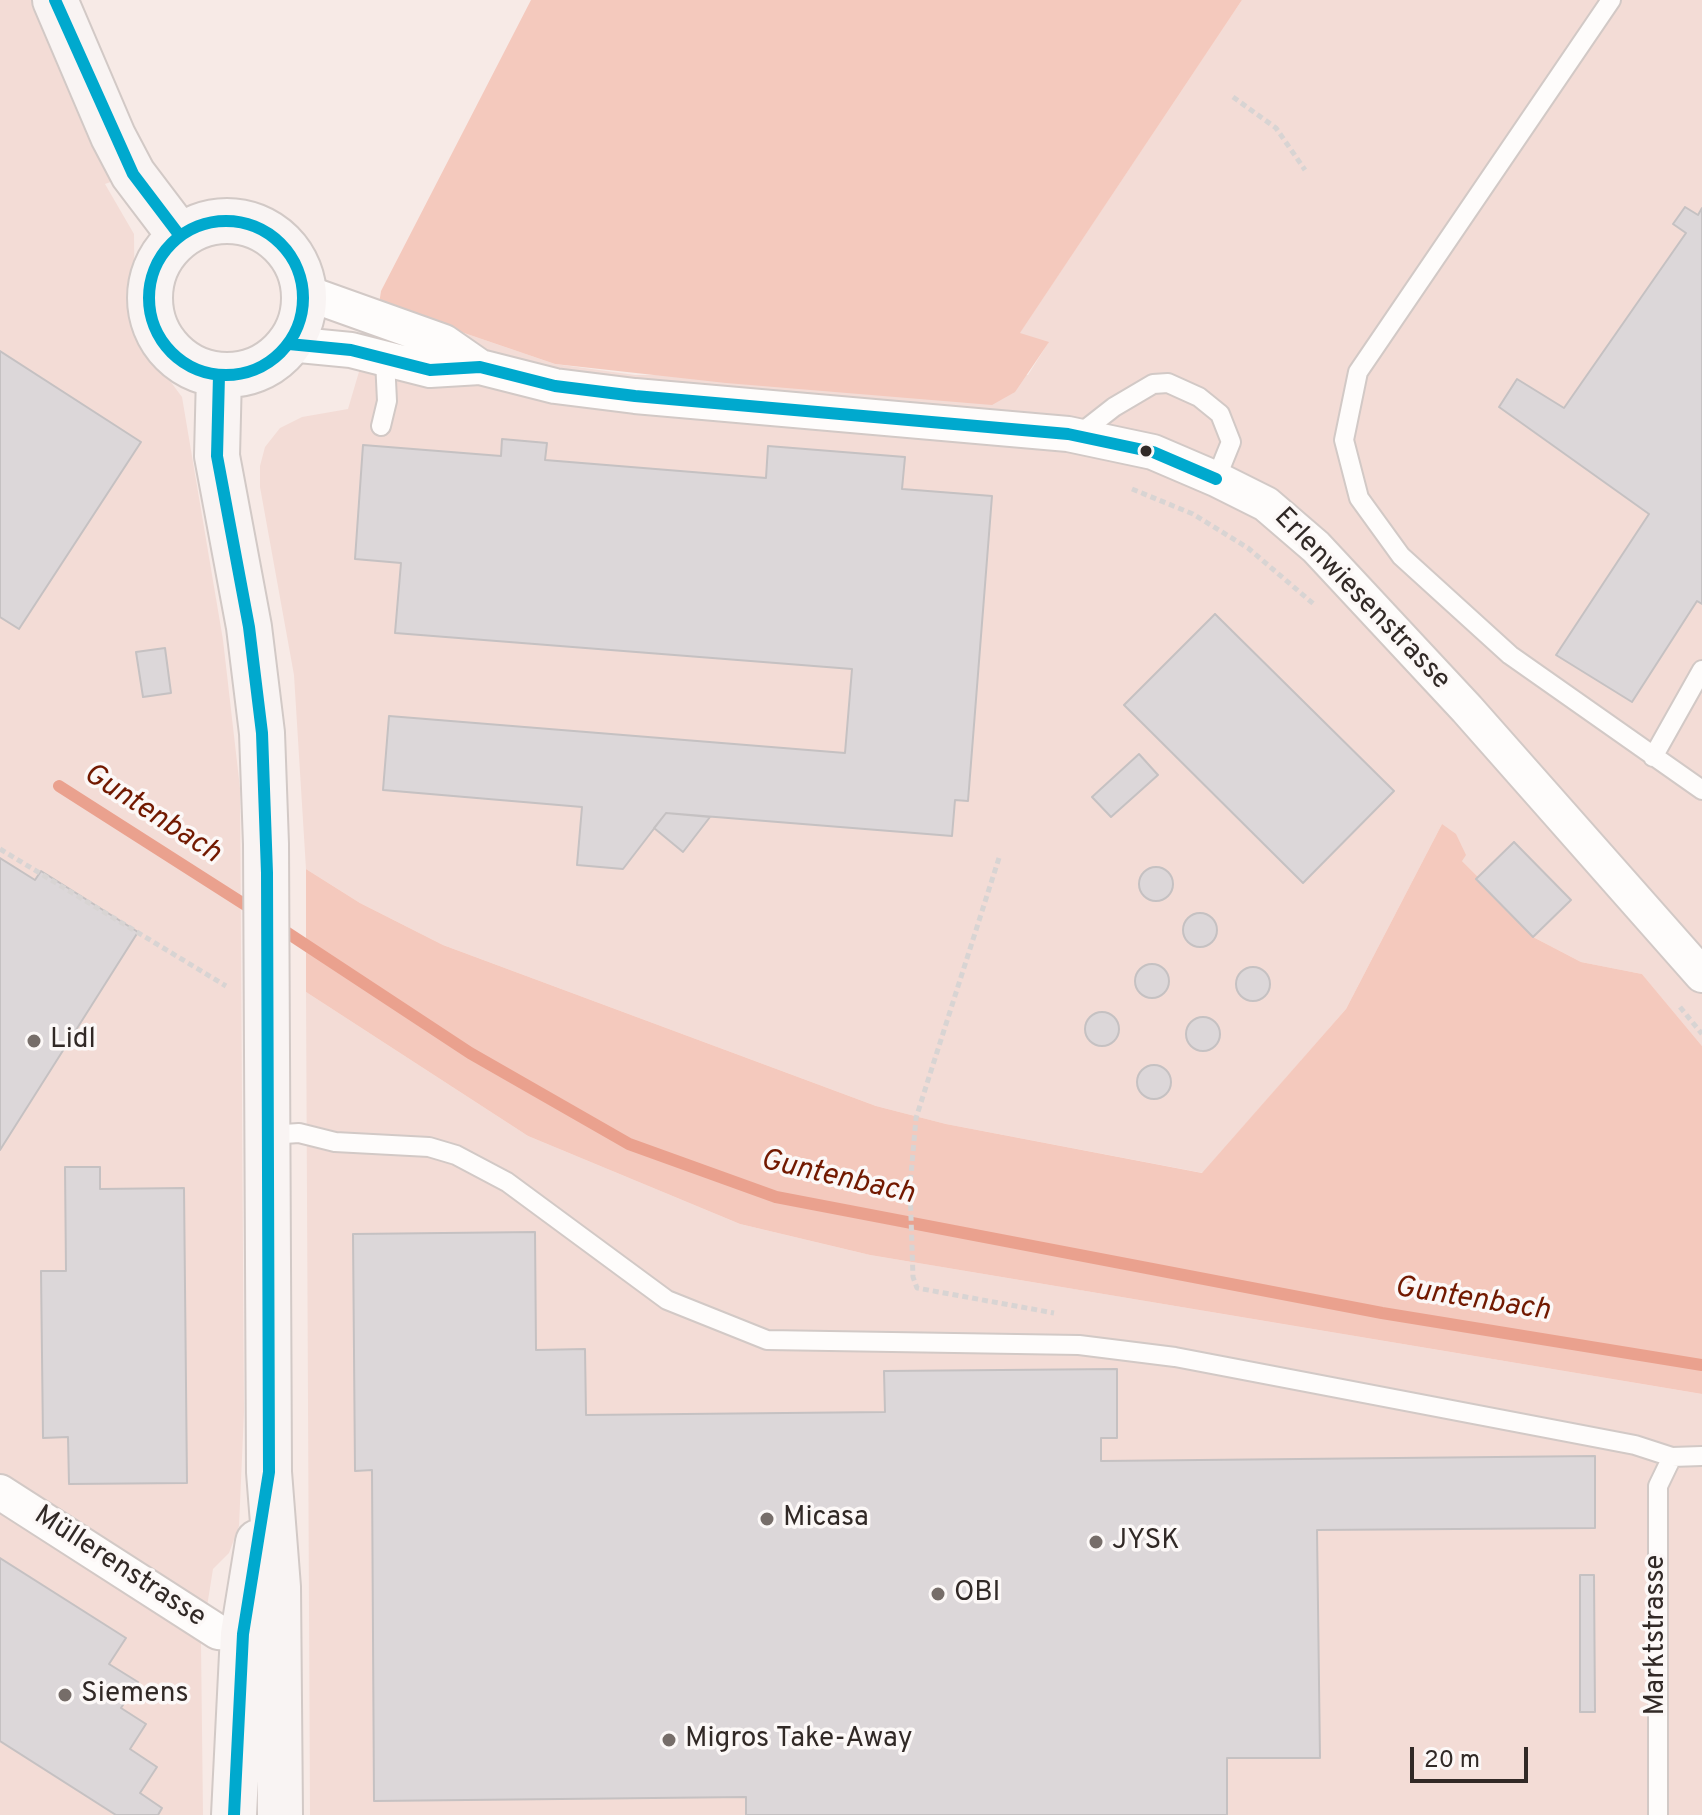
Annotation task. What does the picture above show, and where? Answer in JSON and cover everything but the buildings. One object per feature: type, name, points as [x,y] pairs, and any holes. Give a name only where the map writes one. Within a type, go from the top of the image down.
[{"type":"street","points":[[55,0],[113,136],[133,174],[180,236]]},
{"type":"street","points":[[232,221],[258,228],[281,243],[297,265],[304,292],[301,320],[289,344],[270,362],[245,373],[219,375],[193,368],[171,352],[155,329],[149,303],[151,278],[162,255],[180,236],[204,224],[232,221]]},
{"type":"street","name":"Erlenwiesenstrasse","points":[[304,292],[444,342],[480,367]]},
{"type":"street","name":"Erlenwiesenstrasse","points":[[289,344],[351,350],[430,370],[480,367],[555,386],[635,396],[1077,436],[1153,452],[1216,479],[1266,504],[1316,547],[1467,709],[1702,975]]},
{"type":"street","points":[[219,375],[217,456],[249,627],[262,733],[268,968],[269,1472],[278,1587],[280,1815]]},
{"type":"street","points":[[234,1815],[243,1634],[269,1472]]},
{"type":"street","name":"Müllerenstrasse","points":[[0,1492],[218,1632],[243,1634]]},
{"type":"street","points":[[243,1634],[258,1653],[280,1704]]},
{"type":"lane","points":[[1611,0],[1358,372],[1344,440],[1359,498],[1401,556],[1510,655],[1702,790]]},
{"type":"lane","points":[[381,426],[387,401],[385,360]]},
{"type":"lane","points":[[1077,436],[1140,391],[1153,384],[1168,383],[1199,397],[1220,414],[1231,442],[1216,479]]},
{"type":"lane","points":[[1653,757],[1702,670]]},
{"type":"lane","points":[[269,1135],[299,1133],[335,1142],[429,1147],[456,1155],[507,1182],[667,1300],[767,1340],[1079,1345],[1161,1355],[1635,1445],[1672,1457],[1702,1456]]},
{"type":"lane","name":"Marktstrasse","points":[[1658,1815],[1658,1486],[1672,1457]]},
{"type":"path","points":[[1233,97],[1276,128],[1305,170]]},
{"type":"path","points":[[1132,489],[1193,514],[1248,548],[1321,610]]},
{"type":"path","points":[[0,849],[268,1012]]},
{"type":"path","points":[[912,1249],[910,1186],[916,1118],[999,858]]},
{"type":"path","points":[[1673,999],[1702,1034]]},
{"type":"shaded area","points":[[0,0],[56,0],[133,174],[105,184],[134,234],[135,334],[182,397],[223,640],[240,788],[244,1412],[239,1526],[229,1553],[213,1569],[201,1644],[203,1815],[0,1815]]},
{"type":"shaded area","points":[[531,0],[1242,0],[1020,333],[1049,342],[1015,392],[992,405],[726,383],[555,364],[379,304],[381,291]]},
{"type":"shaded area","points":[[1242,0],[1702,0],[1702,1046],[1642,974],[1581,962],[1533,937],[1476,879],[1478,877],[1462,861],[1442,824],[1346,1009],[1203,1173],[946,1124],[876,1106],[443,945],[360,903],[306,869],[294,675],[260,487],[260,466],[265,447],[280,428],[302,417],[348,409],[379,304],[555,364],[635,375],[1028,375],[1048,343],[1019,334]]},
{"type":"shaded area","points":[[1442,824],[1456,834],[1466,855],[1462,861],[1478,877],[1476,880],[1533,937],[1581,962],[1642,974],[1702,1046],[1702,1394],[870,1255],[740,1224],[528,1136],[306,992],[306,869],[360,903],[443,945],[876,1106],[946,1124],[1202,1173],[1346,1009]]},
{"type":"shaded area","points":[[306,992],[528,1136],[740,1224],[870,1255],[1702,1394],[1702,1815],[310,1815]]},
{"type":"waterway","name":"Guntenbach","points":[[59,786],[258,913]]},
{"type":"waterway","name":"Guntenbach","points":[[277,926],[470,1053],[629,1144],[776,1197],[1382,1313],[1702,1365]]},
{"type":"transit line","points":[[55,0],[133,174],[180,236]]},
{"type":"transit line","points":[[226,221],[255,227],[280,244],[297,269],[303,298],[297,327],[280,352],[255,369],[226,375],[197,369],[172,352],[155,327],[149,298],[155,269],[172,244],[197,227],[226,221]]},
{"type":"transit line","points":[[289,344],[351,350],[430,370],[480,367],[555,386],[635,396],[1068,434],[1153,452],[1216,479]]},
{"type":"transit line","points":[[219,375],[217,456],[249,627],[262,733],[267,873],[269,1472],[243,1634],[234,1815]]},
{"type":"place","name":"Lidl","points":[[34,1041]]},
{"type":"place","name":"Micasa","points":[[767,1519]]},
{"type":"place","name":"JYSK","points":[[1096,1542]]},
{"type":"place","name":"OBI","points":[[938,1594]]},
{"type":"place","name":"Siemens","points":[[65,1695]]},
{"type":"place","name":"Migros Take-Away","points":[[669,1740]]}]
